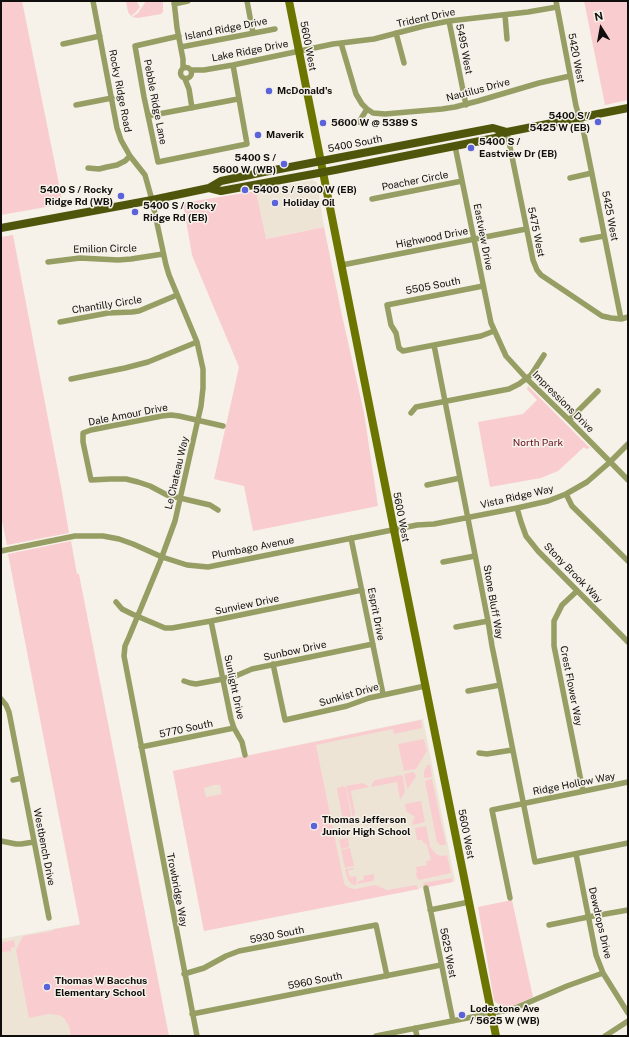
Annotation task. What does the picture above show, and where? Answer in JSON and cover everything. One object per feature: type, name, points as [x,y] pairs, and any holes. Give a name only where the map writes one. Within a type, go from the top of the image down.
[{"type":"main road","name":"5600 West","points":[[289,1],[496,1036]]},
{"type":"main road","name":"5400 South","points":[[209,188],[221,191],[323,172],[495,138],[507,132],[628,108]]},
{"type":"main road","name":"5400 South","points":[[1,228],[152,200],[209,188],[221,181],[493,128],[507,132]]},
{"type":"street","name":"Rocky Ridge Road","points":[[93,1],[117,128],[121,140],[130,156],[145,175],[152,200]]},
{"type":"street","points":[[188,1],[174,2],[183,59],[188,73],[192,108]]},
{"type":"street","points":[[247,1],[253,33]]},
{"type":"street","name":"5420 West","points":[[556,1],[570,76],[580,118]]},
{"type":"street","name":"Trident Drive","points":[[299,50],[374,39],[449,21],[557,8]]},
{"type":"street","points":[[505,15],[507,40]]},
{"type":"street","name":"5495 West","points":[[449,21],[466,105]]},
{"type":"street","name":"Island Ridge Drive","points":[[181,47],[275,29]]},
{"type":"street","points":[[396,33],[404,63]]},
{"type":"street","points":[[63,44],[100,36]]},
{"type":"street","name":"Pebble Ridge Lane","points":[[179,36],[135,46],[158,162],[247,144],[238,99]]},
{"type":"street","points":[[341,43],[356,94],[367,110],[359,122]]},
{"type":"street","name":"Lake Ridge Drive","points":[[188,73],[299,50]]},
{"type":"street","points":[[148,116],[238,99],[232,64]]},
{"type":"street","name":"Nautilus Drive","points":[[367,110],[373,113],[385,114],[442,109],[466,105],[539,82],[570,76]]},
{"type":"street","points":[[76,105],[112,98]]},
{"type":"street","name":"5425 West","points":[[580,118],[621,319]]},
{"type":"street","name":"5475 West","points":[[507,132],[526,228],[533,260],[537,270],[541,275],[602,316],[621,319],[628,318]]},
{"type":"street","name":"Eastview Drive","points":[[455,146],[483,286],[494,331]]},
{"type":"street","points":[[88,168],[99,169],[117,165],[130,156]]},
{"type":"street","points":[[570,178],[592,173]]},
{"type":"street","name":"Poacher Circle","points":[[372,199],[462,181]]},
{"type":"street","name":"Le Chateau Way","points":[[141,747],[124,656],[126,646],[175,521],[198,420],[203,379],[197,342],[169,275],[163,254],[152,200]]},
{"type":"street","name":"Highwood Drive","points":[[342,265],[526,228]]},
{"type":"street","points":[[582,240],[604,236]]},
{"type":"street","name":"Emilion Circle","points":[[48,262],[80,258],[131,260],[163,254]]},
{"type":"street","name":"5505 South","points":[[434,346],[403,351],[399,348],[396,333],[391,325],[387,305],[483,286]]},
{"type":"street","name":"Chantilly Circle","points":[[60,322],[108,312],[139,311],[177,295]]},
{"type":"street","points":[[434,346],[481,336],[494,331]]},
{"type":"street","name":"Impressions Drive","points":[[494,331],[506,356],[526,379],[628,480]]},
{"type":"street","points":[[71,379],[142,364],[197,342]]},
{"type":"street","name":"Stone Bluff Way","points":[[434,346],[535,862],[576,854]]},
{"type":"street","points":[[411,413],[416,407],[509,389],[531,375],[544,355]]},
{"type":"street","points":[[569,420],[598,391]]},
{"type":"street","name":"Dale Amour Drive","points":[[180,499],[167,495],[150,486],[126,479],[91,480],[83,442],[83,434],[91,430],[171,415],[223,426]]},
{"type":"street","name":"Vista Ridge Way","points":[[394,530],[417,525],[434,524],[548,501],[566,494],[587,482],[628,444]]},
{"type":"street","points":[[427,485],[460,478]]},
{"type":"street","points":[[566,494],[572,506],[628,561]]},
{"type":"street","points":[[180,499],[210,505],[218,510]]},
{"type":"street","name":"Stony Brook Way","points":[[518,508],[526,536],[538,551],[627,640]]},
{"type":"street","name":"Plumbago Avenue","points":[[1,550],[75,536],[103,536],[119,539],[162,557],[187,565],[208,567],[394,530]]},
{"type":"street","name":"Esprit Drive","points":[[351,538],[383,694]]},
{"type":"street","points":[[443,562],[475,556]]},
{"type":"street","name":"Sunview Drive","points":[[116,602],[122,609],[165,628],[172,628],[362,590]]},
{"type":"street","name":"Crest Flower Way","points":[[577,591],[562,605],[554,621],[554,646],[583,791]]},
{"type":"street","name":"Sunlight Drive","points":[[211,621],[231,719],[242,742],[245,755]]},
{"type":"street","points":[[456,627],[488,621]]},
{"type":"street","name":"Sunbow Drive","points":[[184,681],[196,684],[238,675],[252,669],[273,664],[373,644]]},
{"type":"street","name":"Sunkist Drive","points":[[273,664],[285,720],[347,706],[383,694],[426,686]]},
{"type":"street","points":[[468,691],[500,685]]},
{"type":"street","name":"Westbench Drive","points":[[1,699],[9,712],[49,918]]},
{"type":"street","name":"5770 South","points":[[141,747],[234,728]]},
{"type":"street","name":"Trowbridge Way","points":[[141,747],[197,1036]]},
{"type":"street","points":[[479,753],[487,754],[512,750]]},
{"type":"street","points":[[13,780],[22,778]]},
{"type":"street","name":"Ridge Hollow Way","points":[[510,898],[492,810],[628,782]]},
{"type":"street","points":[[1,841],[16,844],[34,842]]},
{"type":"street","points":[[576,854],[628,843]]},
{"type":"street","name":"Dewdrops Drive","points":[[576,854],[596,955],[603,973],[628,1013]]},
{"type":"street","name":"5625 West","points":[[426,888],[452,1021]]},
{"type":"street","points":[[430,910],[469,902]]},
{"type":"street","points":[[549,926],[628,910]]},
{"type":"street","name":"5930 South","points":[[184,974],[204,968],[239,951],[376,925],[387,976]]},
{"type":"street","name":"5960 South","points":[[192,1014],[441,966]]},
{"type":"street","points":[[376,1036],[513,1009],[566,986],[603,973]]},
{"type":"street","points":[[605,1036],[628,1021]]},
{"type":"street","points":[[415,1028],[417,1036]]},
{"type":"shaded area","points":[[312,180],[317,182],[324,227],[265,239],[256,191]]},
{"type":"shaded area","name":"Thomas Jefferson Junior High School","points":[[423,719],[455,881],[204,931],[173,771]]},
{"type":"shaded area","name":"Thomas W Bacchus Elementary School","points":[[80,924],[102,1036],[1,1036],[1,939]]},
{"type":"green space","points":[[1,1],[22,1],[63,204],[1,215]]},
{"type":"green space","points":[[126,1],[137,1],[140,7],[131,16],[128,12]]},
{"type":"green space","points":[[146,1],[163,1],[163,12],[161,14],[138,18],[132,17],[138,13]]},
{"type":"green space","points":[[584,1],[628,1],[628,100],[605,105]]},
{"type":"green space","points":[[256,191],[266,239],[324,227],[364,413],[378,506],[253,531],[244,486],[214,479],[239,367],[192,255],[183,203]]},
{"type":"green space","points":[[13,235],[69,533],[7,545],[1,516],[1,237]]},
{"type":"green space","name":"North Park","points":[[528,386],[590,448],[586,449],[584,447],[558,471],[541,478],[490,487],[478,422],[523,414],[537,400],[527,389]]},
{"type":"green space","points":[[71,541],[77,574],[79,574],[169,1036],[71,1036],[69,1026],[64,1018],[59,1015],[49,1014],[29,1018],[16,950],[23,936],[80,925],[8,554]]},
{"type":"green space","points":[[421,720],[422,728],[394,734],[393,729],[316,745],[344,883],[346,886],[355,889],[375,885],[387,890],[416,885],[419,889],[204,931],[173,771]],"holes":[[[220,785],[222,794],[206,797],[204,788]]]},
{"type":"green space","points":[[424,739],[427,751],[416,769],[404,771],[398,744]]},
{"type":"green space","points":[[427,765],[430,765],[432,777],[424,778],[424,772]]},
{"type":"green space","points":[[413,772],[416,777],[407,788],[404,774]]},
{"type":"green space","points":[[401,775],[403,776],[405,792],[400,800],[397,782],[371,787],[375,780]]},
{"type":"green space","points":[[432,779],[446,845],[440,845],[437,842],[425,781]]},
{"type":"green space","points":[[363,783],[369,787],[351,791],[355,813],[353,818],[346,786]]},
{"type":"green space","points":[[343,786],[346,788],[353,826],[343,820],[337,788]]},
{"type":"green space","points":[[421,801],[425,822],[413,825],[412,822],[415,817],[406,811],[405,804]]},
{"type":"green space","points":[[426,826],[430,847],[438,855],[447,855],[451,873],[419,880],[417,878],[416,867],[427,865],[426,861],[431,860],[427,845],[422,840],[417,840],[415,828]]},
{"type":"green space","points":[[348,838],[349,847],[341,849],[339,840]]},
{"type":"green space","points":[[350,848],[354,866],[345,868],[341,850]]},
{"type":"green space","points":[[354,868],[348,871],[350,877],[356,876],[357,884],[355,885],[348,880],[345,869]]},
{"type":"green space","points":[[374,874],[373,881],[358,884],[358,881],[364,880],[363,876]]},
{"type":"green space","points":[[452,878],[453,882],[424,888],[423,883]]},
{"type":"green space","points":[[512,900],[533,997],[513,1006],[501,1006],[494,1001],[478,907]]},
{"type":"green space","points":[[14,940],[15,947],[11,948],[11,951],[2,952],[1,943]]},
{"type":"place","name":"McDonald's","points":[[269,91]]},
{"type":"place","name":"5400 S / 5425 W (EB)","points":[[598,122]]},
{"type":"place","name":"5600 W @ 5389 S","points":[[323,123]]},
{"type":"place","name":"Maverik","points":[[258,135]]},
{"type":"place","name":"5400 S / Eastview Dr (EB)","points":[[471,148]]},
{"type":"place","name":"5400 S / 5600 W (WB)","points":[[284,164]]},
{"type":"place","name":"5400 S / 5600 W (EB)","points":[[245,190]]},
{"type":"place","name":"5400 S / Rocky Ridge Rd (WB)","points":[[121,196]]},
{"type":"place","name":"Holiday Oil","points":[[275,203]]},
{"type":"place","name":"5400 S / Rocky Ridge Rd (EB)","points":[[135,212]]},
{"type":"place","name":"Thomas Jefferson Junior High School","points":[[314,826]]},
{"type":"place","name":"Thomas W Bacchus Elementary School","points":[[47,987]]},
{"type":"place","name":"Lodestone Ave / 5625 W (WB)","points":[[462,1015]]}]
